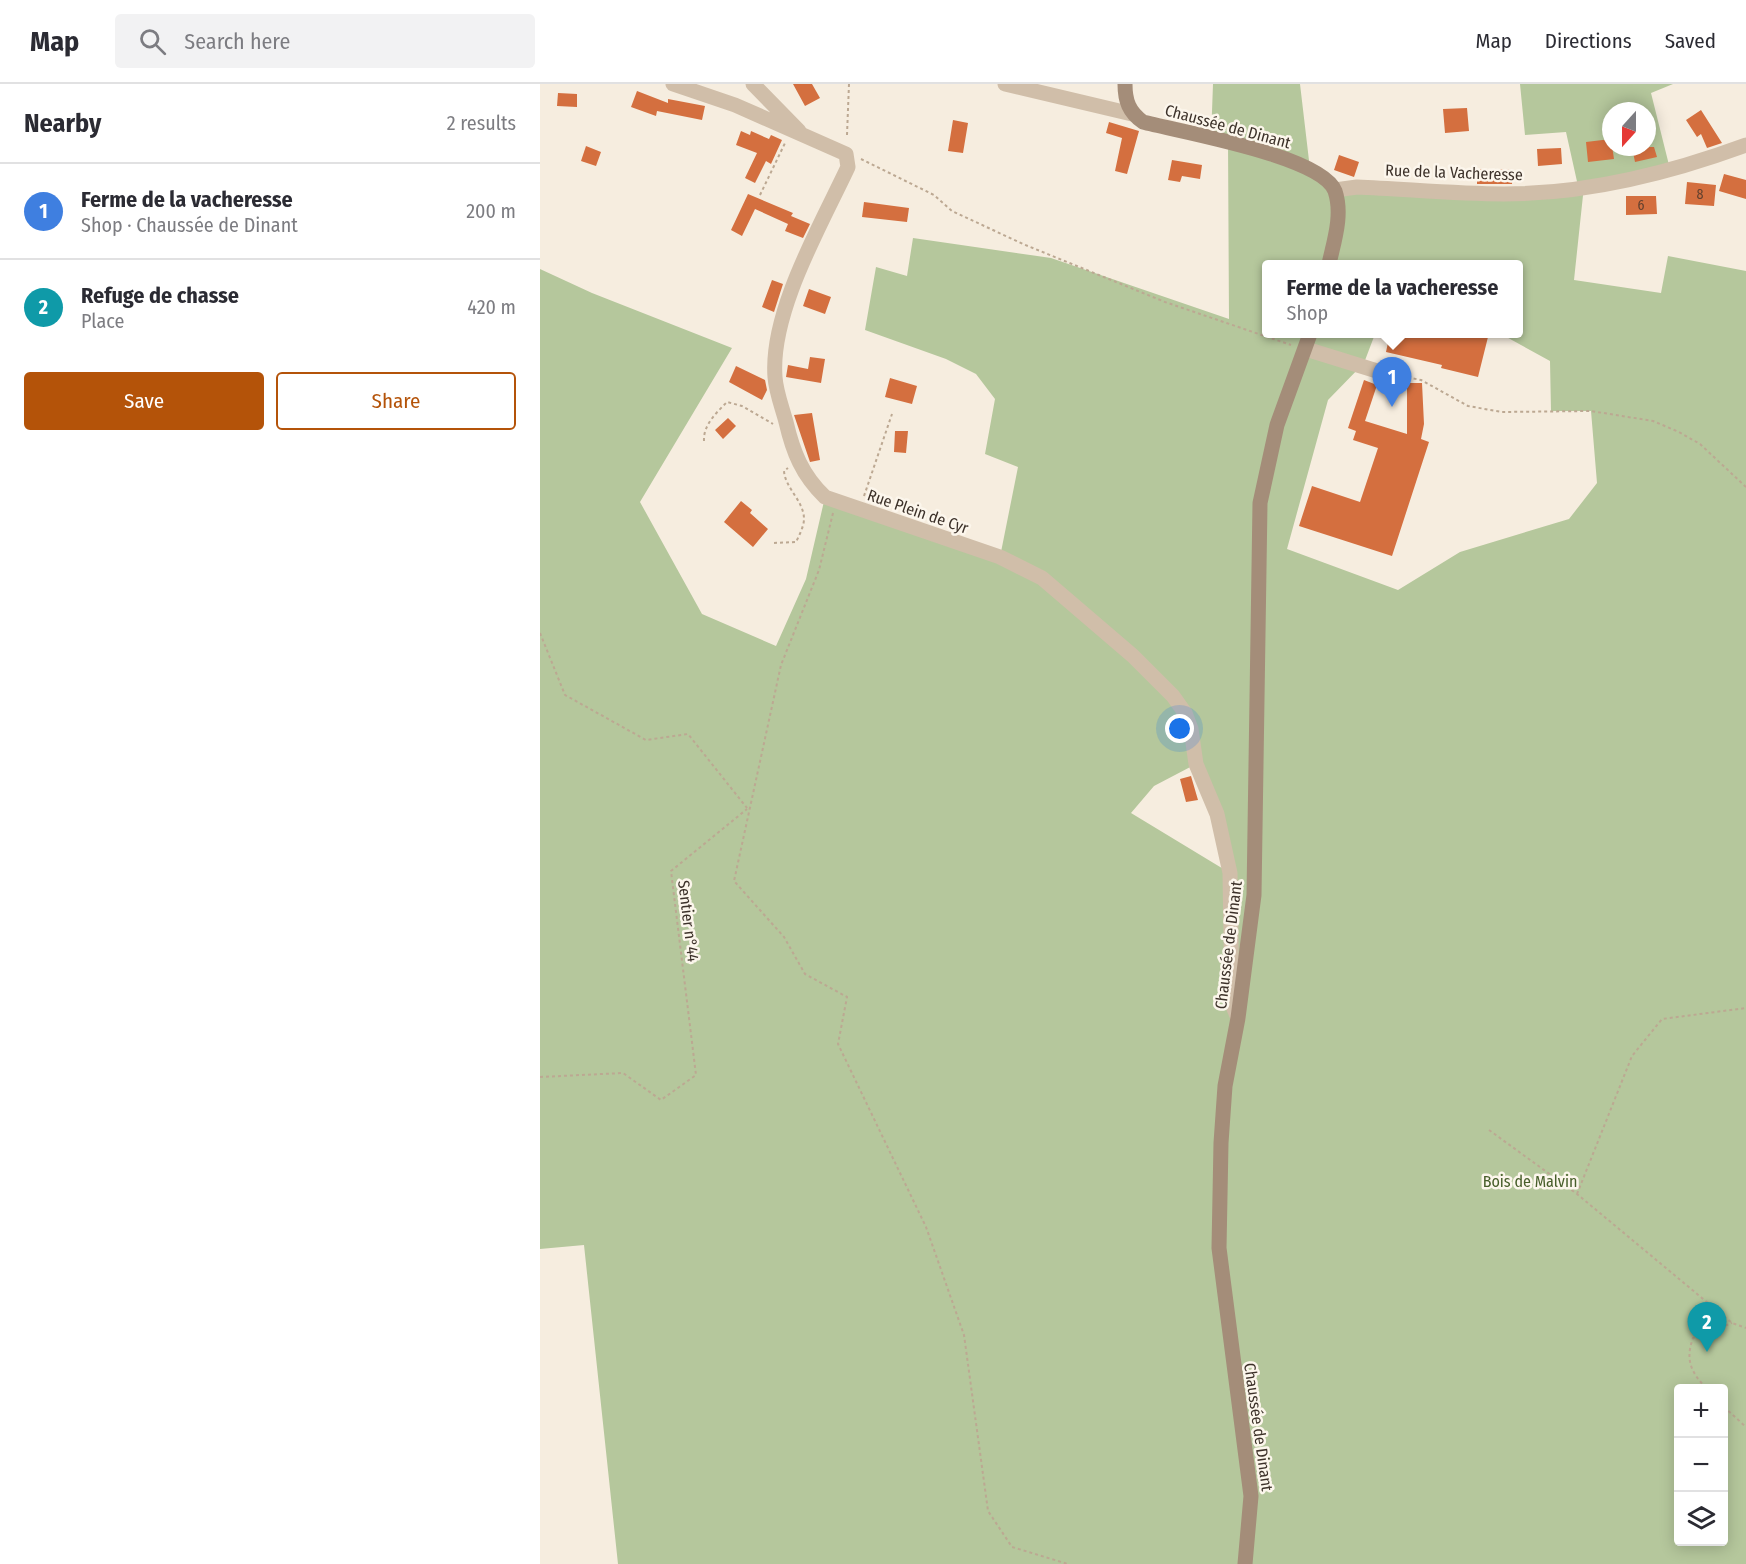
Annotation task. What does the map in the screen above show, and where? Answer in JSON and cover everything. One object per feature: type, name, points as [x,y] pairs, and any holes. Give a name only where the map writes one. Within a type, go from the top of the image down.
[{"type":"main road","points":[[1125,84],[1125,95],[1132,114]]},
{"type":"main road","name":"Chaussée de Dinant","points":[[1132,114],[1143,122],[1282,157],[1325,176],[1335,190]]},
{"type":"main road","points":[[1330,260],[1338,222],[1335,190]]},
{"type":"main road","name":"Chaussée de Dinant","points":[[1245,1564],[1251,1496],[1224,1299],[1219,1239],[1225,1086],[1238,1018],[1254,895],[1260,503],[1277,425],[1309,338]]},
{"type":"street","points":[[673,84],[735,105],[846,154]]},
{"type":"street","points":[[753,84],[796,131]]},
{"type":"street","points":[[1005,84],[1132,114]]},
{"type":"street","name":"Rue de la Vacheresse","points":[[1335,190],[1357,187],[1503,194],[1535,192],[1634,178],[1746,145]]},
{"type":"street","name":"Rue Plein de Cyr","points":[[846,154],[848,167],[790,292],[783,318],[775,377],[797,460],[814,487],[825,497],[1000,557],[1042,578],[1133,656],[1173,696],[1185,712],[1191,729],[1196,764],[1217,814],[1230,873],[1232,1004],[1238,1018]]},
{"type":"street","points":[[1306,349],[1377,371]]},
{"type":"path","points":[[847,135],[849,84]]},
{"type":"path","points":[[760,195],[796,131]]},
{"type":"path","points":[[846,154],[875,163],[934,195],[952,211],[1023,244],[1165,302],[1262,334]]},
{"type":"path","points":[[1273,338],[1306,349]]},
{"type":"path","points":[[1377,371],[1421,380],[1468,406],[1502,412],[1591,411],[1653,421],[1700,444],[1746,487]]},
{"type":"path","points":[[704,441],[704,434],[713,416],[727,402],[742,406],[771,423],[787,427]]},
{"type":"path","points":[[860,510],[892,414]]},
{"type":"path","points":[[774,543],[796,542],[804,520],[798,500],[784,478],[784,471],[797,460]]},
{"type":"path","points":[[836,501],[819,570],[781,664],[747,809],[734,881],[784,937],[805,974],[847,997],[838,1044],[926,1227],[964,1335],[988,1510],[1012,1547],[1068,1564]]},
{"type":"path","points":[[540,633],[565,695],[646,740],[688,734],[747,809]]},
{"type":"path","name":"Sentier n°44","points":[[540,1077],[622,1073],[661,1100],[696,1075],[671,871],[747,809]]},
{"type":"path","points":[[1577,1194],[1632,1056],[1662,1019],[1746,1008]]},
{"type":"path","points":[[1489,1130],[1577,1194],[1732,1323],[1746,1328]]},
{"type":"path","points":[[1702,1384],[1690,1371],[1689,1350],[1693,1338],[1732,1323]]},
{"type":"path","points":[[1728,1411],[1746,1427]]},
{"type":"green space","name":"Bois de Malvin","points":[[1213,84],[1300,84],[1310,169],[1335,190],[1578,186],[1566,132],[1525,135],[1520,84],[1673,84],[1651,93],[1653,102],[1602,102],[1602,156],[1656,156],[1656,113],[1670,169],[1584,186],[1574,280],[1661,293],[1668,256],[1746,271],[1746,1564],[618,1564],[584,1245],[540,1249],[540,269],[592,293],[732,348],[640,502],[702,614],[776,646],[806,579],[825,497],[1000,557],[1018,467],[985,454],[995,399],[976,374],[946,359],[865,330],[876,267],[907,276],[913,238],[1051,258],[1229,319],[1228,142],[1211,139]],"holes":[[[1262,260],[1523,260],[1523,338],[1508,338],[1550,361],[1551,411],[1591,411],[1597,483],[1569,519],[1460,552],[1398,590],[1287,549],[1328,400],[1364,363],[1373,338],[1262,338]],[[1196,764],[1230,873],[1131,813],[1154,786]]]},
{"type":"building","points":[[793,84],[812,84],[820,98],[805,106]]},
{"type":"building","points":[[637,91],[668,103],[668,99],[705,106],[702,120],[657,111],[656,116],[631,107]]},
{"type":"building","points":[[558,93],[577,94],[577,107],[557,106]]},
{"type":"building","points":[[1467,108],[1469,131],[1445,133],[1443,109]]},
{"type":"building","points":[[1701,110],[1722,143],[1707,148],[1701,134],[1697,137],[1686,120]]},
{"type":"building","points":[[953,120],[968,123],[963,153],[948,151]]},
{"type":"building","points":[[1109,122],[1139,131],[1127,174],[1115,171],[1122,138],[1106,133]]},
{"type":"building","points":[[741,131],[750,135],[751,131],[769,139],[771,135],[782,140],[771,164],[766,161],[755,183],[745,178],[757,153],[736,145]]},
{"type":"building","points":[[1602,140],[1602,156],[1614,156],[1614,159],[1588,162],[1586,142]]},
{"type":"building","points":[[586,146],[601,152],[596,166],[581,161]]},
{"type":"building","points":[[1561,148],[1562,164],[1538,166],[1537,149]]},
{"type":"building","points":[[1656,154],[1657,157],[1635,162],[1634,156],[1656,156]]},
{"type":"building","points":[[1339,155],[1359,162],[1354,177],[1334,170]]},
{"type":"building","points":[[1172,160],[1202,165],[1200,179],[1182,176],[1180,182],[1168,180]]},
{"type":"building","points":[[1477,169],[1513,170],[1512,184],[1477,184]]},
{"type":"building","points":[[1724,174],[1746,180],[1746,199],[1719,191]]},
{"type":"building","points":[[1687,182],[1716,185],[1714,206],[1685,204]]},
{"type":"building","points":[[748,194],[793,213],[791,216],[810,224],[803,238],[785,231],[788,224],[755,209],[742,236],[731,230]]},
{"type":"building","points":[[1626,196],[1656,196],[1657,214],[1626,215]]},
{"type":"building","points":[[864,202],[909,208],[907,222],[862,217]]},
{"type":"building","points":[[772,280],[783,284],[774,312],[762,307]]},
{"type":"building","points":[[809,289],[831,297],[825,314],[803,306]]},
{"type":"building","points":[[1389,338],[1488,338],[1478,377],[1441,368],[1442,365],[1386,352]]},
{"type":"building","points":[[810,357],[825,359],[821,383],[786,377],[788,365],[808,369]]},
{"type":"building","points":[[736,366],[765,380],[767,390],[762,400],[729,382]]},
{"type":"building","points":[[890,378],[917,386],[912,404],[885,397]]},
{"type":"building","points":[[1364,380],[1377,385],[1365,421],[1407,434],[1407,383],[1422,383],[1424,424],[1421,439],[1429,442],[1392,556],[1299,526],[1312,486],[1360,502],[1378,448],[1353,440],[1356,431],[1348,428]]},
{"type":"building","points":[[812,413],[820,460],[810,462],[794,415]]},
{"type":"building","points":[[728,418],[736,426],[723,439],[715,430]]},
{"type":"building","points":[[895,431],[908,431],[906,453],[894,452]]},
{"type":"building","points":[[741,501],[752,510],[750,513],[768,529],[753,547],[724,522]]},
{"type":"building","points":[[1191,776],[1198,800],[1186,802],[1180,779]]},
{"type":"place","name":"Ferme de la vacheresse","points":[[1392,407]]},
{"type":"place","name":"Refuge de chasse","points":[[1707,1352]]}]
